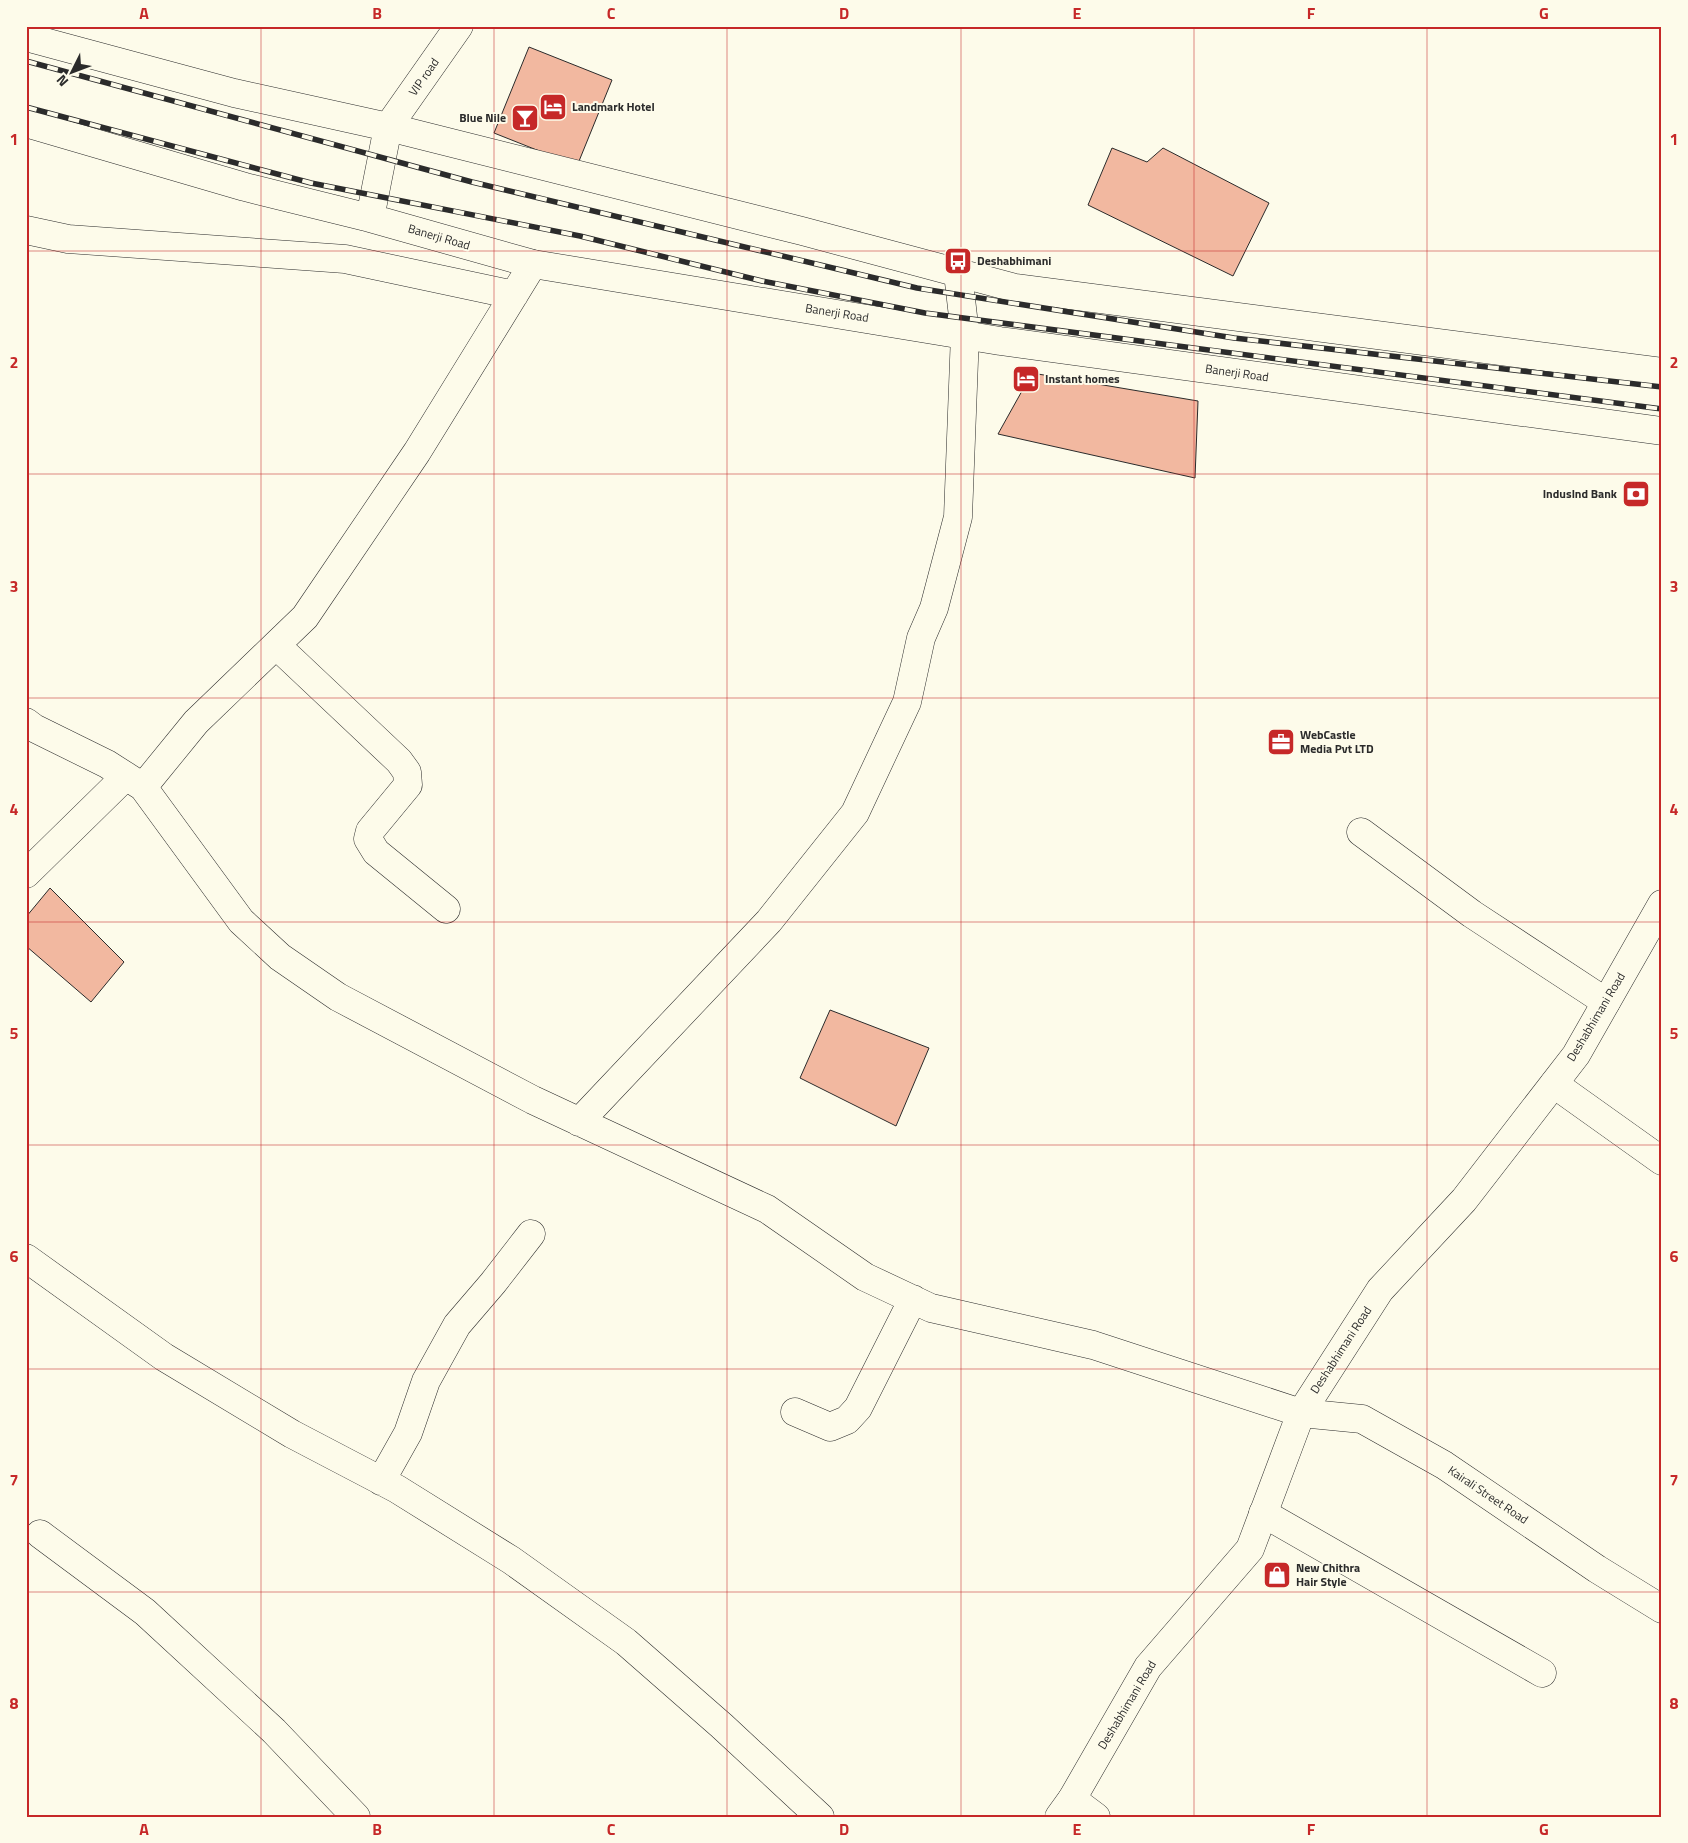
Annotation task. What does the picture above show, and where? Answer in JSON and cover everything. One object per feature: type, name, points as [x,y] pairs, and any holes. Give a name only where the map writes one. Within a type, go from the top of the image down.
[{"type":"street","name":"VIP road","points":[[388,127],[459,26]]},
{"type":"street","points":[[26,38],[234,94],[388,127],[1025,289],[1662,372]]},
{"type":"street","name":"Banerji Road","points":[[26,122],[245,187],[370,218],[533,264],[1000,341],[1662,431]]},
{"type":"street","points":[[370,218],[388,127]]},
{"type":"street","points":[[26,230],[68,239],[345,259],[514,295]]},
{"type":"street","points":[[26,874],[134,781],[305,617],[417,452],[533,264]]},
{"type":"street","points":[[579,1122],[769,921],[855,813],[908,702],[921,638],[934,608],[958,517],[965,334],[958,273]]},
{"type":"street","points":[[276,645],[399,761],[407,772],[408,785],[370,831],[368,839],[376,852],[446,909]]},
{"type":"street","points":[[26,722],[34,728],[107,764],[134,781]]},
{"type":"street","name":"Kairali Street Road","points":[[134,781],[241,921],[280,957],[338,997],[533,1100],[767,1209],[865,1276],[931,1308],[1093,1345],[1301,1413],[1362,1419],[1444,1465],[1597,1569],[1662,1609]]},
{"type":"street","points":[[1361,832],[1472,914],[1606,1002]]},
{"type":"street","name":"Deshabhimani Road","points":[[1065,1808],[1148,1667],[1250,1549],[1301,1413],[1380,1290],[1464,1200],[1576,1055],[1662,904]]},
{"type":"street","points":[[1554,1084],[1662,1161]]},
{"type":"street","points":[[381,1481],[408,1433],[426,1381],[457,1325],[531,1234]]},
{"type":"street","points":[[26,1258],[164,1357],[292,1434],[381,1481],[511,1560],[626,1642],[722,1726],[820,1817]]},
{"type":"street","points":[[796,1412],[830,1427],[847,1420],[858,1408],[912,1299]]},
{"type":"street","points":[[1264,1513],[1542,1673]]},
{"type":"street","points":[[40,1534],[144,1612],[274,1731],[356,1817]]},
{"type":"street","points":[[1065,1808],[1096,1817]]},
{"type":"building","name":"Landmark Hotel","points":[[529,47],[612,80],[577,166],[494,133]]},
{"type":"building","points":[[1112,148],[1147,162],[1163,148],[1269,203],[1233,276],[1088,205]]},
{"type":"building","points":[[1032,373],[1198,401],[1195,478],[998,434]]},
{"type":"building","points":[[50,888],[124,962],[91,1002],[26,946],[26,917]]},
{"type":"building","points":[[830,1010],[929,1048],[896,1126],[800,1078]]},
{"type":"railway","points":[[26,61],[472,182],[917,288],[1234,338],[1662,387]]},
{"type":"railway","points":[[26,107],[311,183],[580,236],[762,281],[925,313],[1662,409]]},
{"type":"place","name":"Landmark Hotel","points":[[553,107]]},
{"type":"place","name":"Blue Nile","points":[[525,118]]},
{"type":"place","name":"Deshabhimani","points":[[958,261]]},
{"type":"place","name":"Instant homes","points":[[1026,379]]},
{"type":"place","name":"Induslnd Bank","points":[[1636,494]]},
{"type":"place","name":"WebCastle Media Pvt LTD","points":[[1281,742]]},
{"type":"place","name":"New Chithra Hair Style","points":[[1277,1575]]}]
